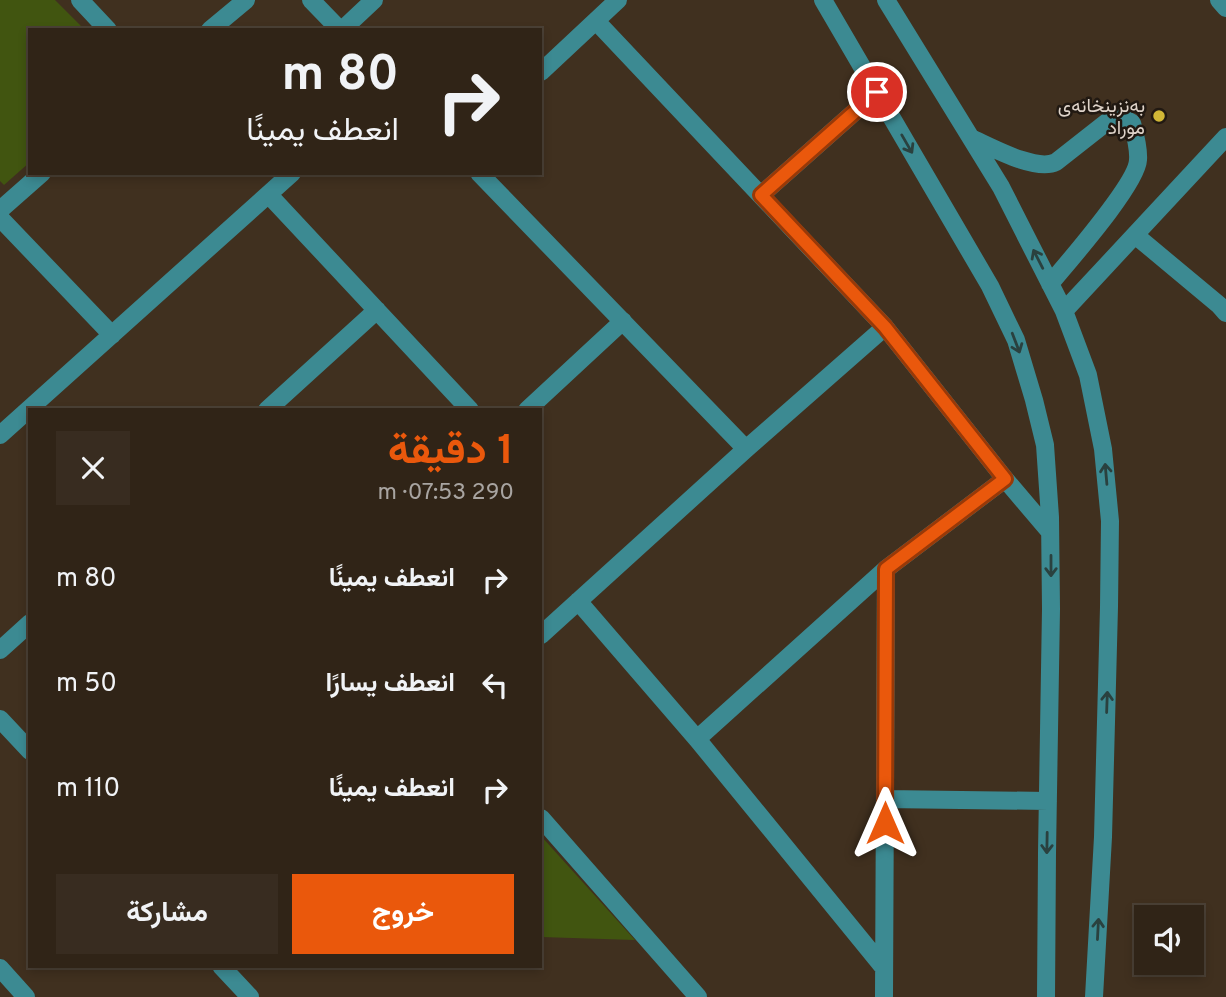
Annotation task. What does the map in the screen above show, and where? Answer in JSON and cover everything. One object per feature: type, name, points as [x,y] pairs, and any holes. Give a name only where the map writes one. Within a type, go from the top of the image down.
[{"type":"street","points":[[80,0],[106,28]]},
{"type":"street","points":[[212,28],[246,0]]},
{"type":"street","points":[[311,0],[339,28]]},
{"type":"street","points":[[343,28],[374,0]]},
{"type":"street","points":[[542,71],[618,0]]},
{"type":"street","points":[[823,0],[990,286],[1016,340],[1045,445],[1051,609],[1046,997]]},
{"type":"street","points":[[886,0],[1001,187],[1064,311],[1088,375],[1103,449],[1110,520],[1103,824],[1094,997]]},
{"type":"street","points":[[1219,0],[1226,8]]},
{"type":"street","points":[[596,21],[885,327],[1050,532]]},
{"type":"street","points":[[761,195],[877,92]]},
{"type":"street","points":[[971,138],[1031,163],[1049,166],[1112,118],[1121,117],[1132,123],[1139,162],[1131,178],[1104,218],[1051,284]]},
{"type":"street","points":[[1064,311],[1226,137]]},
{"type":"street","points":[[0,210],[40,175]]},
{"type":"street","points":[[30,408],[290,175]]},
{"type":"street","points":[[481,175],[747,449]]},
{"type":"street","points":[[269,195],[468,408]]},
{"type":"street","points":[[0,218],[112,335]]},
{"type":"street","points":[[1135,235],[1226,313]]},
{"type":"street","points":[[269,408],[377,310]]},
{"type":"street","points":[[529,408],[623,321]]},
{"type":"street","points":[[542,634],[885,327]]},
{"type":"street","points":[[0,435],[28,410]]},
{"type":"street","points":[[697,739],[886,569],[1005,479]]},
{"type":"street","points":[[884,997],[886,569]]},
{"type":"street","points":[[578,601],[697,739],[884,968]]},
{"type":"street","points":[[0,650],[28,625]]},
{"type":"street","points":[[0,719],[28,749]]},
{"type":"street","points":[[885,799],[1048,801]]},
{"type":"street","points":[[542,819],[698,997]]},
{"type":"street","points":[[0,968],[26,997]]},
{"type":"street","points":[[222,968],[250,997]]},
{"type":"green space","points":[[0,0],[55,0],[83,28],[28,28],[28,164],[4,185],[0,181]]},
{"type":"green space","points":[[542,837],[635,940],[542,937]]},
{"type":"place","name":"بەنزینخانەی موراد","points":[[1159,116]]},
{"type":"route","points":[[877,92],[761,195],[885,327],[1005,479],[886,569],[885,823]]}]
